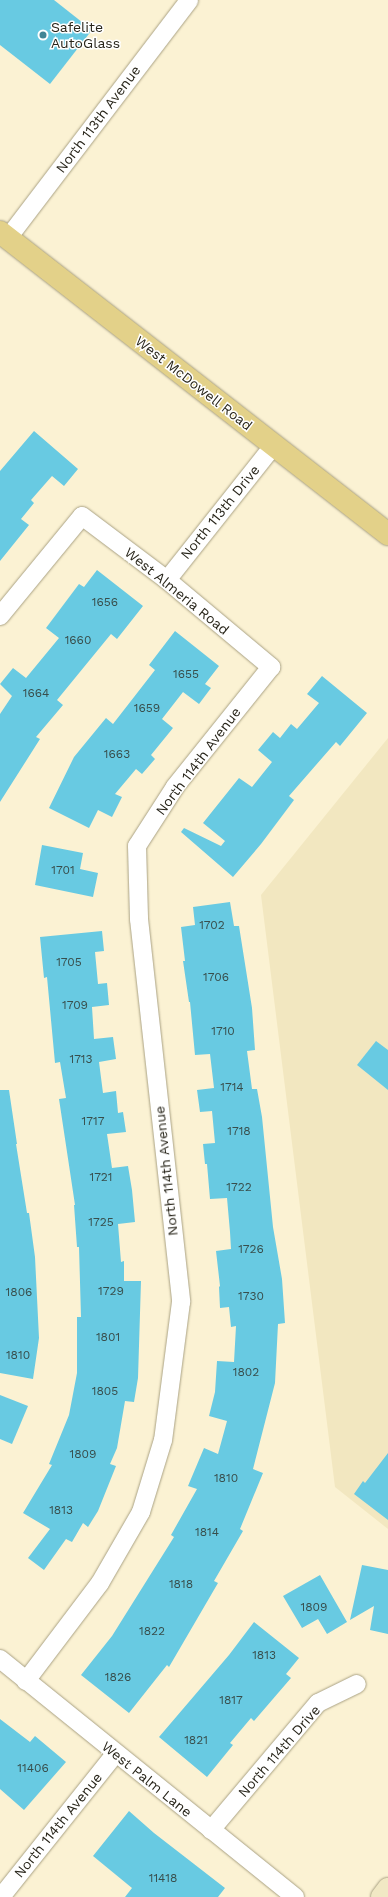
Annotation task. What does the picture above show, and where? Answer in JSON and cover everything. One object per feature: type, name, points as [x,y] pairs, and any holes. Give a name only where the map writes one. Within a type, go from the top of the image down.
[{"type":"main road","name":"West McDowell Road","points":[[4,235],[388,534]]},
{"type":"main road","points":[[382,1897],[388,1889]]},
{"type":"street","name":"North 113th Avenue","points":[[4,235],[189,0]]},
{"type":"street","name":"North 113th Drive","points":[[166,580],[274,445]]},
{"type":"street","name":"West Almeria Road","points":[[0,616],[82,516],[166,580],[271,667]]},
{"type":"street","name":"North 114th Avenue","points":[[26,1680],[100,1583],[141,1512],[164,1440],[181,1302],[139,919],[137,846],[175,787],[271,667]]},
{"type":"street","name":"West Palm Lane","points":[[0,1659],[115,1754],[295,1897]]},
{"type":"street","name":"North 114th Drive","points":[[211,1830],[318,1703],[357,1684]]},
{"type":"street","name":"North 114th Avenue","points":[[1,1897],[115,1754]]},
{"type":"shaded area","points":[[388,738],[388,1529],[335,1487],[261,895]]},
{"type":"building","points":[[0,0],[54,0],[92,30],[50,84],[0,45]]},
{"type":"building","points":[[34,431],[78,469],[64,486],[52,476],[31,500],[34,503],[21,519],[29,525],[0,561],[0,471]]},
{"type":"building","points":[[97,570],[143,606],[117,639],[111,634],[57,700],[63,705],[36,737],[40,739],[0,802],[0,714],[12,696],[0,684],[13,668],[26,678],[59,638],[46,628],[79,584],[84,587]]},
{"type":"building","points":[[175,631],[219,666],[205,684],[211,688],[199,704],[183,692],[162,719],[173,728],[151,755],[155,759],[142,774],[136,769],[115,794],[122,797],[112,817],[98,810],[89,828],[49,808],[74,757],[106,718],[113,724],[155,670],[149,665]]},
{"type":"building","points":[[322,676],[367,713],[340,746],[336,742],[289,796],[294,800],[261,844],[233,877],[181,832],[184,828],[221,846],[225,841],[203,823],[239,778],[252,787],[272,762],[258,750],[273,732],[280,738],[291,724],[297,729],[319,703],[307,694]]},
{"type":"building","points":[[42,845],[83,853],[80,869],[98,873],[93,897],[35,885]]},
{"type":"building","points":[[230,902],[234,926],[239,926],[252,1008],[255,1050],[247,1051],[252,1089],[257,1089],[262,1117],[273,1227],[282,1279],[285,1323],[278,1324],[275,1383],[253,1469],[263,1473],[240,1529],[243,1531],[214,1581],[218,1583],[169,1667],[167,1665],[129,1713],[81,1675],[112,1636],[174,1537],[171,1535],[197,1489],[188,1486],[204,1448],[218,1454],[227,1421],[209,1416],[215,1392],[217,1361],[234,1362],[236,1326],[231,1327],[229,1307],[220,1308],[220,1286],[216,1251],[231,1249],[227,1198],[210,1199],[207,1164],[205,1164],[203,1144],[215,1143],[212,1111],[200,1112],[197,1090],[214,1088],[210,1054],[195,1055],[190,1002],[183,961],[185,961],[181,927],[195,925],[193,907]]},
{"type":"building","points":[[102,931],[104,951],[95,952],[98,984],[107,983],[109,1005],[92,1007],[94,1039],[113,1037],[116,1059],[99,1062],[103,1093],[116,1091],[118,1113],[123,1112],[126,1132],[107,1134],[112,1168],[128,1166],[132,1190],[135,1222],[118,1224],[121,1262],[124,1261],[124,1281],[141,1281],[138,1378],[134,1402],[125,1401],[117,1448],[110,1464],[116,1466],[98,1511],[88,1527],[83,1523],[72,1542],[66,1539],[44,1570],[28,1558],[50,1529],[23,1513],[52,1465],[49,1464],[69,1415],[77,1373],[77,1317],[81,1317],[79,1247],[77,1247],[75,1205],[59,1099],[66,1098],[60,1062],[55,1063],[47,977],[44,978],[40,937]]},
{"type":"building","points":[[376,1041],[388,1050],[388,1090],[357,1065]]},
{"type":"building","points":[[0,1090],[9,1090],[16,1144],[27,1213],[29,1213],[35,1257],[39,1338],[33,1379],[0,1373]]},
{"type":"building","points":[[0,1395],[28,1406],[12,1444],[0,1439]]},
{"type":"building","points":[[388,1453],[388,1520],[354,1494],[363,1481],[365,1483]]},
{"type":"building","points":[[362,1565],[388,1570],[388,1634],[370,1630],[374,1606],[350,1620]]},
{"type":"building","points":[[320,1575],[347,1622],[327,1634],[318,1619],[302,1628],[283,1596]]},
{"type":"building","points":[[254,1622],[299,1658],[286,1674],[291,1678],[254,1721],[251,1718],[230,1743],[233,1745],[207,1777],[159,1737],[229,1655]]},
{"type":"building","points":[[0,1719],[30,1742],[35,1736],[66,1762],[24,1810],[0,1789]]},
{"type":"building","points":[[129,1811],[154,1833],[225,1888],[218,1897],[125,1897],[132,1888],[93,1856]]},
{"type":"place","name":"Safelite AutoGlass","points":[[43,35]]}]
